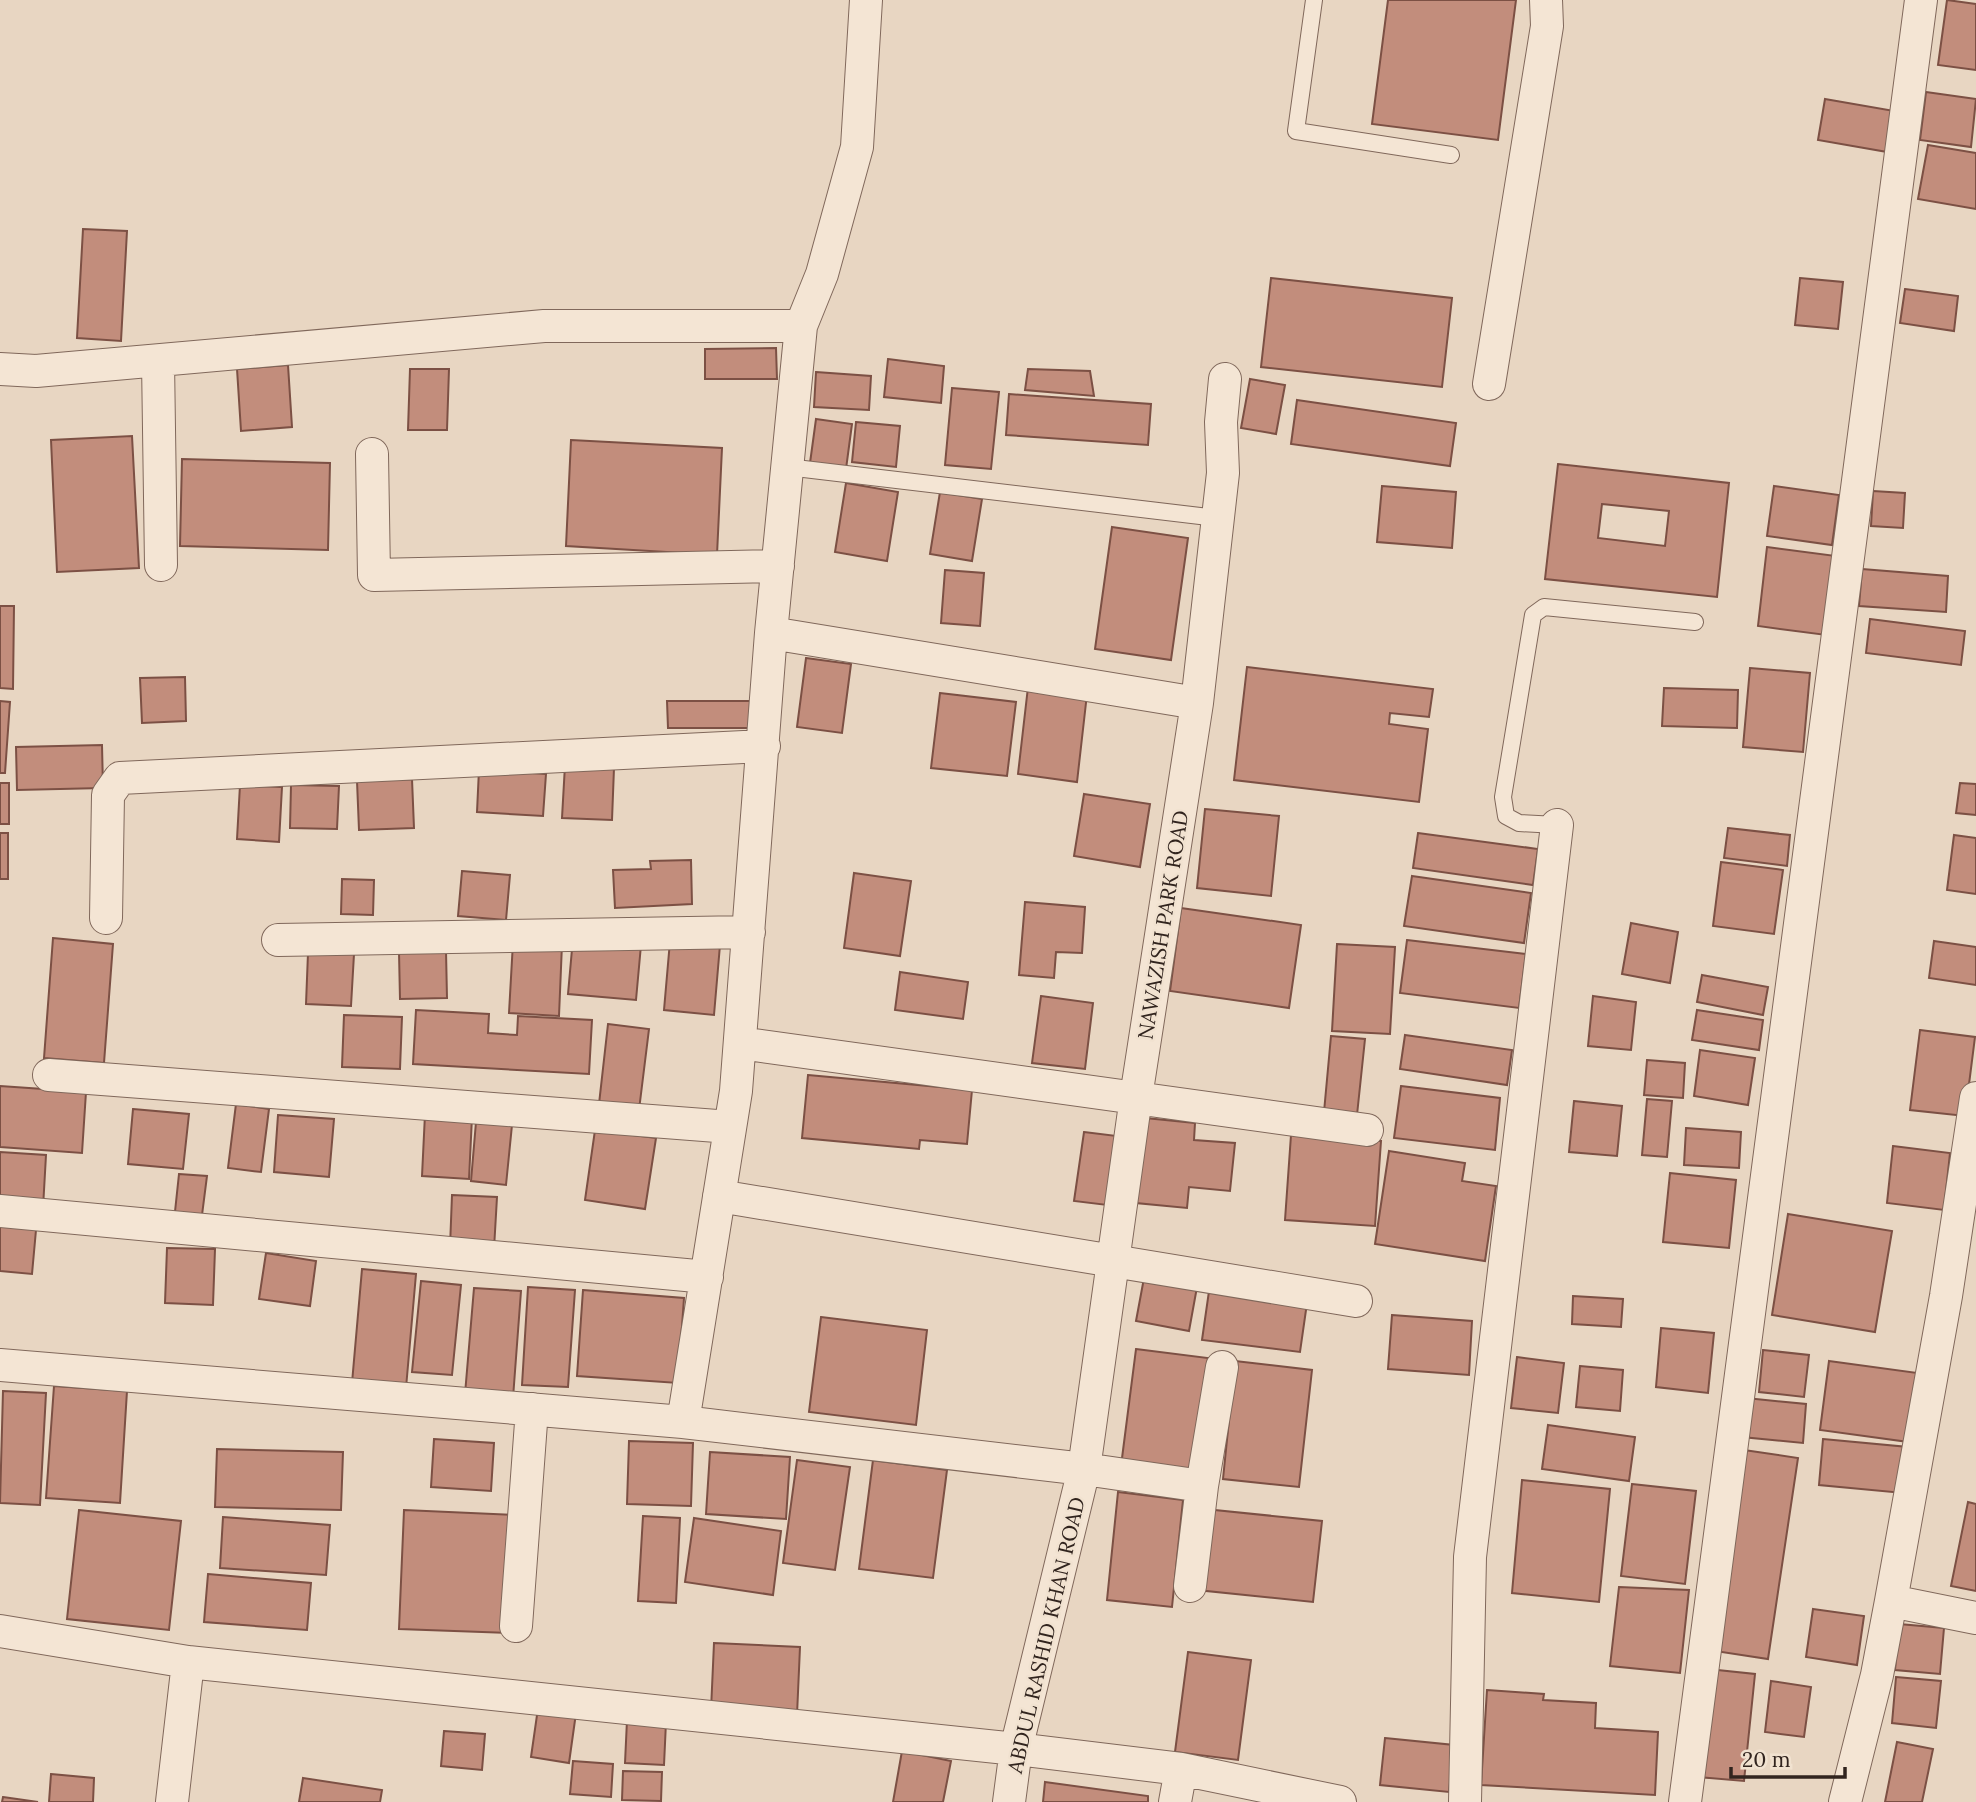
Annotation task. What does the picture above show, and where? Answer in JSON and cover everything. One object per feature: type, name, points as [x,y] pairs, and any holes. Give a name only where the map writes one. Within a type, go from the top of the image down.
[{"type":"street","points":[[683,1422],[736,1091],[771,633],[801,326],[821,274],[857,147],[866,0]]},
{"type":"street","points":[[1489,384],[1547,26],[1546,0]]},
{"type":"street","points":[[1685,1802],[1921,0]]},
{"type":"street","points":[[0,369],[36,371],[544,326],[801,326]]},
{"type":"street","points":[[158,360],[161,565]]},
{"type":"street","name":"NAWAZISH PARK ROAD","points":[[1084,1469],[1136,1097],[1197,703],[1223,473],[1221,422],[1224,379]]},
{"type":"street","points":[[372,454],[374,575],[778,566]]},
{"type":"street","points":[[771,633],[1197,703]]},
{"type":"street","points":[[106,918],[108,795],[120,778],[764,746]]},
{"type":"street","points":[[1465,1802],[1470,1557],[1557,825]]},
{"type":"street","points":[[278,940],[748,932]]},
{"type":"street","points":[[740,1043],[1367,1130]]},
{"type":"street","points":[[49,1075],[730,1127]]},
{"type":"street","points":[[1845,1802],[1877,1675],[1891,1601],[1946,1296],[1976,1098]]},
{"type":"street","points":[[719,1196],[1356,1301]]},
{"type":"street","points":[[0,1211],[707,1277]]},
{"type":"street","points":[[0,1365],[683,1422],[1084,1469],[1202,1486]]},
{"type":"street","points":[[1190,1586],[1202,1486],[1222,1367]]},
{"type":"street","points":[[516,1626],[532,1409]]},
{"type":"street","name":"ABDUL RASHID KHAN ROAD","points":[[1009,1802],[1016,1749],[1084,1469]]},
{"type":"street","points":[[1891,1601],[1976,1618]]},
{"type":"street","points":[[0,1631],[188,1662],[1016,1749],[1181,1769],[1340,1802]]},
{"type":"street","points":[[172,1802],[188,1662]]},
{"type":"street","points":[[1175,1802],[1181,1769]]},
{"type":"lane","points":[[1314,0],[1296,131],[1451,155]]},
{"type":"lane","points":[[787,467],[1217,518]]},
{"type":"lane","points":[[1557,825],[1520,823],[1506,816],[1503,797],[1533,615],[1544,607],[1695,622]]},
{"type":"building","points":[[1388,0],[1516,0],[1498,140],[1372,124]]},
{"type":"building","points":[[1947,0],[1976,4],[1976,70],[1938,65]]},
{"type":"building","points":[[1926,92],[1976,99],[1971,147],[1920,140]]},
{"type":"building","points":[[1825,99],[1900,112],[1893,153],[1818,140]]},
{"type":"building","points":[[1928,145],[1976,153],[1976,209],[1918,199]]},
{"type":"building","points":[[83,229],[127,231],[121,341],[77,338]]},
{"type":"building","points":[[1271,278],[1452,298],[1442,387],[1261,367]]},
{"type":"building","points":[[1800,278],[1843,282],[1838,329],[1795,325]]},
{"type":"building","points":[[1905,289],[1958,296],[1954,331],[1900,323]]},
{"type":"building","points":[[776,348],[777,379],[705,379],[705,349]]},
{"type":"building","points":[[888,359],[944,366],[941,403],[884,397]]},
{"type":"building","points":[[288,365],[292,427],[241,431],[237,369]]},
{"type":"building","points":[[410,369],[449,369],[447,430],[408,430]]},
{"type":"building","points":[[1028,369],[1090,371],[1094,396],[1025,390]]},
{"type":"building","points":[[816,372],[871,376],[869,410],[814,407]]},
{"type":"building","points":[[1250,379],[1285,385],[1276,434],[1241,428]]},
{"type":"building","points":[[952,388],[999,392],[991,469],[945,465]]},
{"type":"building","points":[[1009,394],[1151,404],[1148,445],[1006,435]]},
{"type":"building","points":[[1297,400],[1456,423],[1450,466],[1291,444]]},
{"type":"building","points":[[816,419],[852,424],[846,469],[810,463]]},
{"type":"building","points":[[856,422],[900,426],[896,467],[852,462]]},
{"type":"building","points":[[132,436],[139,568],[57,572],[51,440]]},
{"type":"building","points":[[571,440],[722,448],[717,555],[566,546]]},
{"type":"building","points":[[182,459],[330,463],[328,550],[180,546]]},
{"type":"building","points":[[1558,464],[1729,483],[1717,597],[1545,579]],"holes":[[[1602,504],[1669,511],[1665,546],[1598,538]]]},
{"type":"building","points":[[846,483],[898,492],[887,561],[835,552]]},
{"type":"building","points":[[1382,486],[1456,492],[1452,548],[1377,542]]},
{"type":"building","points":[[1774,486],[1839,495],[1832,545],[1767,536]]},
{"type":"building","points":[[1873,491],[1905,493],[1903,528],[1871,526]]},
{"type":"building","points":[[940,492],[982,499],[972,561],[930,554]]},
{"type":"building","points":[[1112,527],[1188,538],[1171,660],[1095,649]]},
{"type":"building","points":[[1767,547],[1836,556],[1826,635],[1758,626]]},
{"type":"building","points":[[1862,569],[1948,576],[1946,612],[1859,606]]},
{"type":"building","points":[[945,570],[984,573],[980,626],[941,623]]},
{"type":"building","points":[[0,606],[14,606],[13,689],[0,688]]},
{"type":"building","points":[[1870,619],[1965,631],[1961,665],[1866,653]]},
{"type":"building","points":[[806,658],[851,664],[842,733],[797,727]]},
{"type":"building","points":[[1247,667],[1433,689],[1429,717],[1390,713],[1389,724],[1428,729],[1419,802],[1234,780]]},
{"type":"building","points":[[1750,668],[1810,673],[1803,752],[1743,747]]},
{"type":"building","points":[[185,677],[186,721],[142,723],[140,678]]},
{"type":"building","points":[[1028,687],[1087,694],[1077,782],[1018,774]]},
{"type":"building","points":[[1664,688],[1738,690],[1737,728],[1662,726]]},
{"type":"building","points":[[940,693],[1016,702],[1007,776],[931,768]]},
{"type":"building","points":[[0,701],[10,702],[5,773],[0,773]]},
{"type":"building","points":[[667,701],[758,701],[758,728],[668,728]]},
{"type":"building","points":[[102,745],[103,788],[17,790],[16,747]]},
{"type":"building","points":[[565,765],[614,768],[612,820],[562,818]]},
{"type":"building","points":[[479,769],[546,774],[543,816],[477,812]]},
{"type":"building","points":[[412,779],[414,828],[359,830],[357,781]]},
{"type":"building","points":[[0,783],[9,783],[9,824],[0,824]]},
{"type":"building","points":[[1960,783],[1976,784],[1976,815],[1956,813]]},
{"type":"building","points":[[240,785],[282,787],[279,842],[237,839]]},
{"type":"building","points":[[291,785],[339,786],[337,829],[290,828]]},
{"type":"building","points":[[1084,794],[1150,804],[1140,867],[1074,856]]},
{"type":"building","points":[[1205,809],[1279,816],[1271,896],[1197,888]]},
{"type":"building","points":[[1728,828],[1790,835],[1787,866],[1724,858]]},
{"type":"building","points":[[0,833],[8,833],[8,879],[0,879]]},
{"type":"building","points":[[1418,833],[1538,849],[1533,885],[1413,868]]},
{"type":"building","points":[[1954,835],[1976,838],[1976,894],[1947,890]]},
{"type":"building","points":[[691,860],[692,904],[615,908],[613,870],[651,869],[650,861]]},
{"type":"building","points":[[1721,862],[1783,870],[1774,934],[1713,926]]},
{"type":"building","points":[[462,871],[510,875],[506,920],[458,916]]},
{"type":"building","points":[[854,873],[911,881],[900,956],[844,948]]},
{"type":"building","points":[[1412,876],[1531,893],[1524,943],[1404,926]]},
{"type":"building","points":[[342,879],[374,880],[373,915],[341,914]]},
{"type":"building","points":[[1025,902],[1085,907],[1082,953],[1056,952],[1054,978],[1019,975]]},
{"type":"building","points":[[1181,908],[1301,925],[1289,1008],[1170,991]]},
{"type":"building","points":[[1631,923],[1678,932],[1670,983],[1622,974]]},
{"type":"building","points":[[53,938],[113,944],[104,1063],[44,1058]]},
{"type":"building","points":[[573,938],[641,945],[636,1000],[568,994]]},
{"type":"building","points":[[1407,940],[1526,954],[1519,1008],[1400,993]]},
{"type":"building","points":[[670,941],[720,945],[714,1015],[664,1010]]},
{"type":"building","points":[[1934,941],[1976,947],[1976,985],[1929,978]]},
{"type":"building","points":[[513,942],[562,944],[559,1016],[509,1013]]},
{"type":"building","points":[[1337,944],[1395,947],[1390,1034],[1332,1031]]},
{"type":"building","points":[[446,951],[447,998],[400,999],[399,952]]},
{"type":"building","points":[[308,953],[354,954],[351,1006],[306,1004]]},
{"type":"building","points":[[900,972],[968,982],[963,1019],[895,1010]]},
{"type":"building","points":[[1702,975],[1768,987],[1763,1015],[1697,1002]]},
{"type":"building","points":[[1041,996],[1093,1003],[1085,1069],[1032,1063]]},
{"type":"building","points":[[1593,996],[1636,1002],[1631,1050],[1588,1046]]},
{"type":"building","points":[[416,1010],[489,1014],[488,1033],[517,1035],[518,1016],[592,1020],[589,1074],[413,1064]]},
{"type":"building","points":[[1697,1010],[1763,1020],[1759,1050],[1692,1040]]},
{"type":"building","points":[[344,1015],[402,1017],[400,1069],[342,1067]]},
{"type":"building","points":[[608,1024],[649,1029],[638,1118],[598,1113]]},
{"type":"building","points":[[1920,1030],[1975,1037],[1965,1116],[1910,1110]]},
{"type":"building","points":[[1405,1035],[1512,1050],[1507,1085],[1400,1069]]},
{"type":"building","points":[[1331,1036],[1365,1039],[1357,1115],[1324,1112]]},
{"type":"building","points":[[1700,1050],[1755,1058],[1748,1105],[1694,1096]]},
{"type":"building","points":[[1647,1060],[1685,1063],[1683,1098],[1644,1095]]},
{"type":"building","points":[[808,1075],[972,1090],[967,1144],[920,1140],[919,1149],[802,1138]]},
{"type":"building","points":[[0,1086],[86,1092],[82,1153],[0,1147]]},
{"type":"building","points":[[1401,1086],[1500,1098],[1495,1150],[1394,1138]]},
{"type":"building","points":[[1647,1099],[1672,1101],[1667,1157],[1642,1155]]},
{"type":"building","points":[[1574,1101],[1622,1106],[1617,1156],[1569,1152]]},
{"type":"building","points":[[236,1104],[269,1109],[261,1172],[228,1168]]},
{"type":"building","points":[[133,1109],[189,1114],[183,1169],[128,1164]]},
{"type":"building","points":[[425,1114],[472,1117],[469,1179],[422,1176]]},
{"type":"building","points":[[278,1115],[334,1119],[329,1177],[274,1172]]},
{"type":"building","points":[[1145,1118],[1195,1123],[1194,1140],[1235,1143],[1230,1191],[1189,1187],[1187,1208],[1136,1203]]},
{"type":"building","points":[[476,1122],[512,1125],[506,1185],[471,1181]]},
{"type":"building","points":[[1686,1128],[1741,1132],[1739,1168],[1684,1165]]},
{"type":"building","points":[[595,1130],[656,1138],[645,1209],[585,1200]]},
{"type":"building","points":[[1084,1132],[1117,1136],[1107,1205],[1074,1201]]},
{"type":"building","points":[[1291,1135],[1381,1141],[1375,1226],[1285,1220]]},
{"type":"building","points":[[1893,1146],[1950,1153],[1944,1210],[1887,1203]]},
{"type":"building","points":[[1389,1151],[1465,1163],[1462,1181],[1496,1186],[1485,1261],[1375,1244]]},
{"type":"building","points":[[0,1152],[46,1155],[43,1208],[0,1206]]},
{"type":"building","points":[[1670,1173],[1736,1180],[1729,1248],[1663,1242]]},
{"type":"building","points":[[179,1174],[207,1176],[201,1223],[174,1221]]},
{"type":"building","points":[[452,1195],[497,1197],[494,1249],[450,1247]]},
{"type":"building","points":[[1788,1214],[1892,1231],[1875,1332],[1772,1315]]},
{"type":"building","points":[[0,1215],[37,1219],[32,1274],[0,1271]]},
{"type":"building","points":[[167,1248],[215,1249],[213,1305],[165,1303]]},
{"type":"building","points":[[266,1253],[316,1261],[310,1306],[259,1299]]},
{"type":"building","points":[[362,1269],[416,1274],[406,1388],[352,1383]]},
{"type":"building","points":[[1144,1278],[1197,1287],[1189,1331],[1136,1321]]},
{"type":"building","points":[[421,1281],[461,1285],[452,1375],[412,1372]]},
{"type":"building","points":[[528,1287],[575,1290],[568,1387],[522,1385]]},
{"type":"building","points":[[474,1288],[521,1291],[513,1398],[465,1394]]},
{"type":"building","points":[[583,1290],[684,1298],[678,1383],[577,1376]]},
{"type":"building","points":[[1209,1291],[1307,1303],[1300,1352],[1202,1340]]},
{"type":"building","points":[[1573,1296],[1623,1299],[1621,1327],[1572,1324]]},
{"type":"building","points":[[1392,1315],[1472,1321],[1469,1375],[1388,1369]]},
{"type":"building","points":[[821,1317],[927,1330],[916,1425],[809,1412]]},
{"type":"building","points":[[1661,1328],[1714,1333],[1708,1393],[1656,1387]]},
{"type":"building","points":[[1136,1349],[1208,1358],[1193,1475],[1121,1466]]},
{"type":"building","points":[[1763,1350],[1809,1355],[1804,1397],[1759,1392]]},
{"type":"building","points":[[1517,1357],[1564,1363],[1558,1413],[1511,1408]]},
{"type":"building","points":[[1235,1361],[1312,1370],[1299,1487],[1223,1479]]},
{"type":"building","points":[[1829,1361],[1925,1374],[1916,1443],[1820,1430]]},
{"type":"building","points":[[1580,1366],[1623,1370],[1620,1411],[1576,1407]]},
{"type":"building","points":[[54,1386],[127,1391],[120,1503],[46,1498]]},
{"type":"building","points":[[3,1391],[46,1393],[40,1505],[0,1503]]},
{"type":"building","points":[[1746,1398],[1806,1404],[1803,1443],[1742,1437]]},
{"type":"building","points":[[1548,1425],[1635,1437],[1629,1481],[1542,1469]]},
{"type":"building","points":[[434,1439],[494,1443],[491,1491],[431,1487]]},
{"type":"building","points":[[1823,1439],[1908,1447],[1903,1493],[1819,1485]]},
{"type":"building","points":[[629,1441],[693,1443],[691,1506],[627,1504]]},
{"type":"building","points":[[217,1449],[343,1452],[341,1510],[215,1507]]},
{"type":"building","points":[[1744,1450],[1798,1458],[1768,1659],[1715,1651]]},
{"type":"building","points":[[710,1452],[790,1457],[786,1519],[706,1514]]},
{"type":"building","points":[[797,1460],[850,1467],[835,1570],[783,1563]]},
{"type":"building","points":[[873,1460],[947,1470],[933,1578],[859,1569]]},
{"type":"building","points":[[1522,1480],[1610,1489],[1599,1602],[1512,1593]]},
{"type":"building","points":[[1632,1484],[1696,1491],[1685,1584],[1621,1576]]},
{"type":"building","points":[[1118,1492],[1183,1500],[1172,1607],[1107,1600]]},
{"type":"building","points":[[1968,1502],[1976,1504],[1976,1591],[1951,1586]]},
{"type":"building","points":[[1205,1509],[1322,1521],[1313,1602],[1197,1590]]},
{"type":"building","points":[[79,1510],[181,1521],[169,1630],[67,1619]]},
{"type":"building","points":[[404,1510],[515,1515],[511,1633],[399,1629]]},
{"type":"building","points":[[643,1516],[680,1518],[676,1603],[638,1601]]},
{"type":"building","points":[[223,1517],[330,1525],[326,1575],[220,1568]]},
{"type":"building","points":[[694,1518],[781,1531],[773,1595],[685,1582]]},
{"type":"building","points":[[208,1574],[311,1583],[307,1630],[204,1622]]},
{"type":"building","points":[[1619,1587],[1689,1590],[1680,1673],[1610,1666]]},
{"type":"building","points":[[1813,1609],[1864,1616],[1857,1665],[1806,1657]]},
{"type":"building","points":[[1899,1624],[1944,1628],[1940,1674],[1895,1670]]},
{"type":"building","points":[[714,1643],[800,1647],[797,1715],[711,1710]]},
{"type":"building","points":[[1188,1652],[1251,1660],[1238,1760],[1175,1752]]},
{"type":"building","points":[[1708,1669],[1755,1674],[1744,1781],[1698,1777]]},
{"type":"building","points":[[1896,1677],[1941,1681],[1936,1728],[1892,1723]]},
{"type":"building","points":[[1771,1681],[1811,1687],[1804,1737],[1765,1732]]},
{"type":"building","points":[[1487,1690],[1544,1694],[1543,1700],[1596,1703],[1595,1728],[1658,1732],[1655,1795],[1481,1785]]},
{"type":"building","points":[[538,1708],[576,1713],[569,1763],[531,1757]]},
{"type":"building","points":[[627,1720],[666,1722],[664,1765],[625,1763]]},
{"type":"building","points":[[444,1731],[485,1734],[482,1770],[441,1766]]},
{"type":"building","points":[[1385,1738],[1454,1745],[1449,1792],[1380,1785]]},
{"type":"building","points":[[1897,1742],[1933,1749],[1922,1802],[1885,1802]]},
{"type":"building","points":[[902,1751],[951,1761],[943,1802],[893,1802]]},
{"type":"building","points":[[573,1761],[613,1764],[611,1797],[570,1794]]},
{"type":"building","points":[[623,1771],[662,1772],[661,1801],[622,1800]]},
{"type":"building","points":[[51,1774],[94,1778],[93,1802],[49,1802]]},
{"type":"building","points":[[303,1778],[382,1790],[380,1802],[299,1802]]},
{"type":"building","points":[[1045,1782],[1148,1796],[1148,1802],[1043,1802]]},
{"type":"building","points":[[3,1797],[38,1802],[2,1802]]}]
